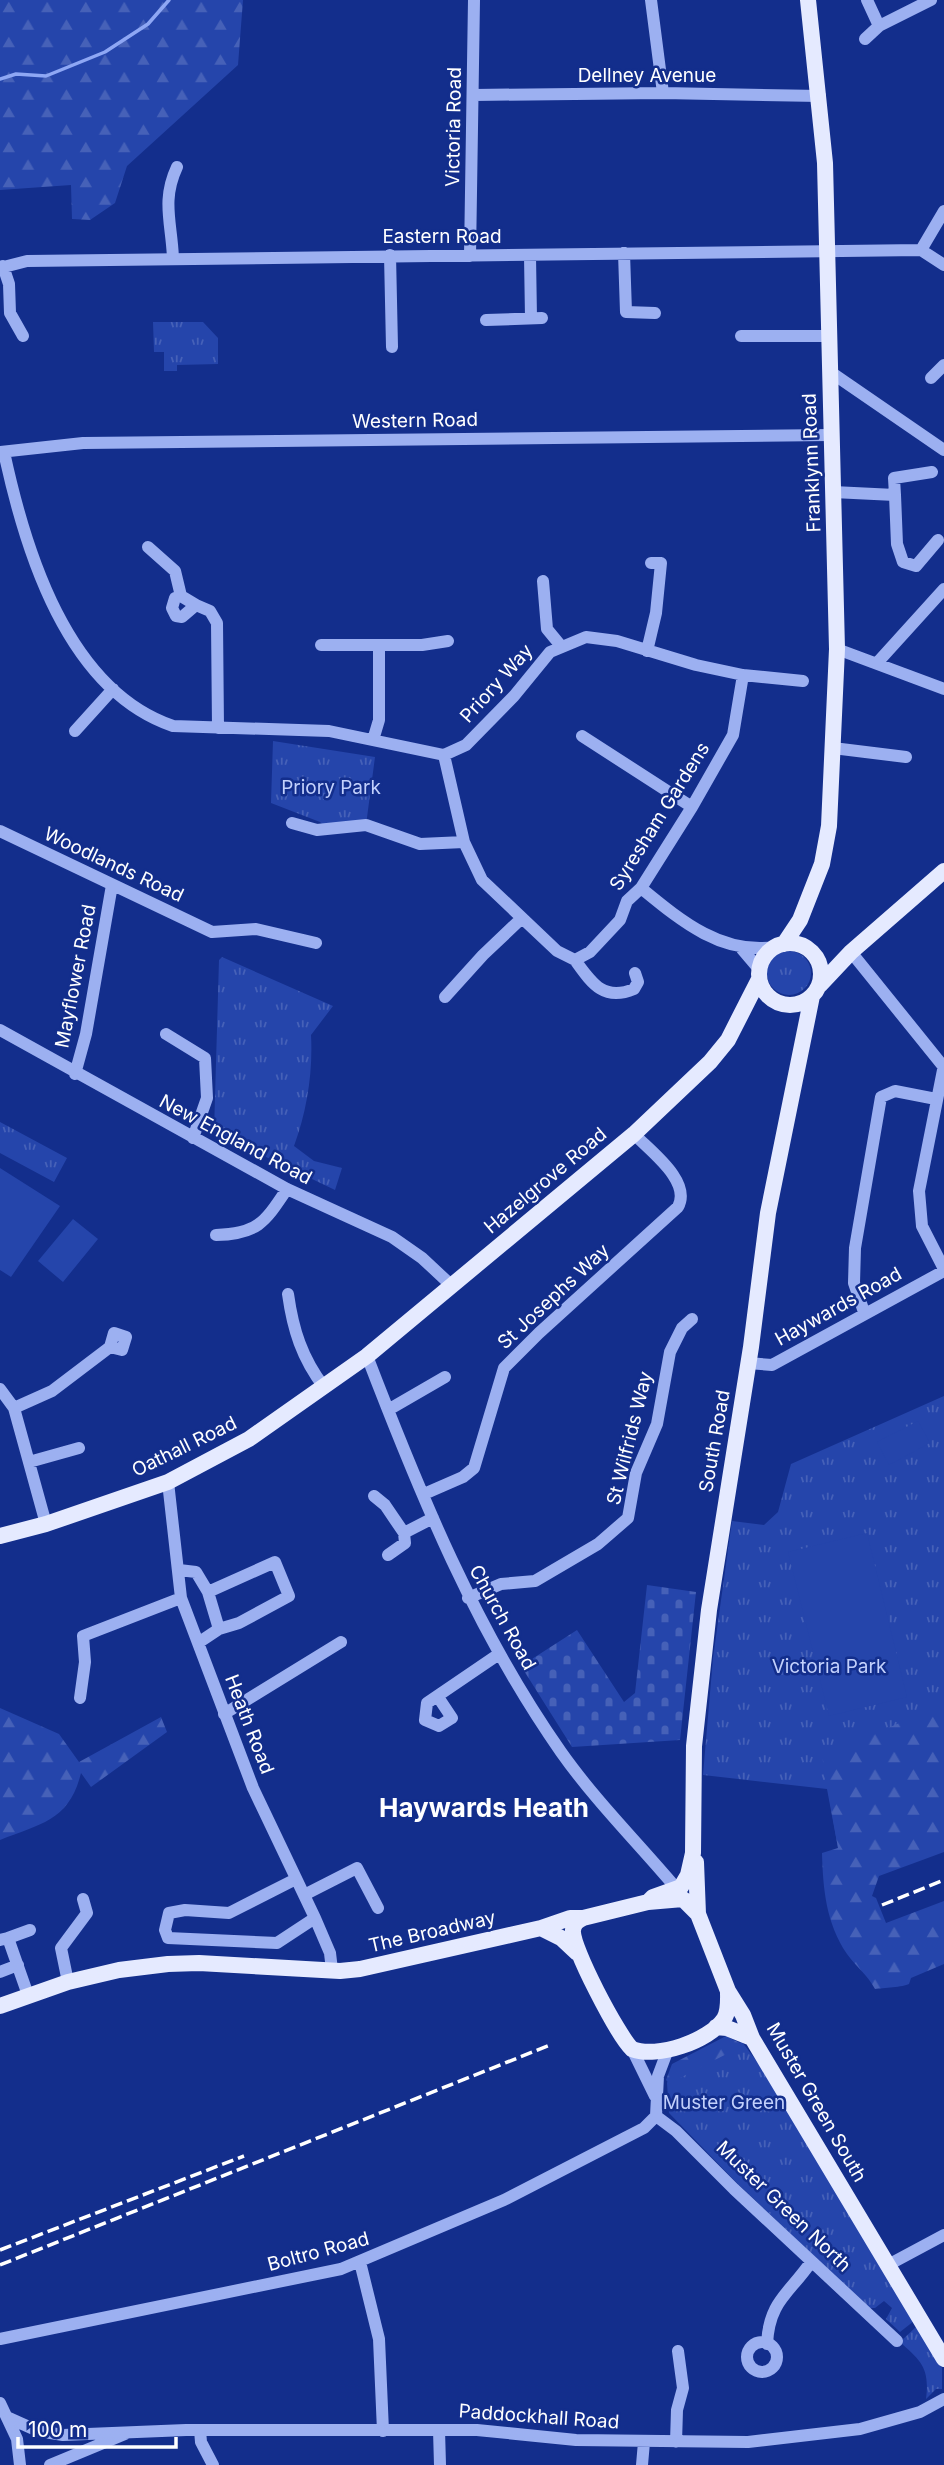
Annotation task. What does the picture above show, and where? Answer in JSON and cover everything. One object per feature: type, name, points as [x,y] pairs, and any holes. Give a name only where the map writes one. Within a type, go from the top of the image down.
[{"type":"main road","name":"Franklynn Road","points":[[780,945],[800,920],[822,864],[827,839],[837,649],[827,250],[820,96],[808,0]]},
{"type":"main road","points":[[780,1003],[805,1002],[850,952],[944,871]]},
{"type":"main road","points":[[800,920],[809,951],[821,972],[814,993]]},
{"type":"main road","points":[[802,1038],[759,974],[768,952],[780,945],[835,957],[850,952]]},
{"type":"main road","name":"Hazelgrove Road","points":[[367,1356],[634,1134],[710,1062],[728,1040],[759,974]]},
{"type":"main road","name":"South Road","points":[[693,1853],[692,1774],[720,1530],[748,1363],[759,1269],[802,1038],[814,993]]},
{"type":"main road","name":"Hazelgrove Road","points":[[735,1024],[755,1006],[780,1003]]},
{"type":"main road","name":"Oathall Road","points":[[0,1536],[46,1524],[168,1482],[249,1439],[367,1356]]},
{"type":"main road","points":[[693,1853],[682,1895],[698,1914]]},
{"type":"main road","name":"Muster Green South","points":[[693,1853],[698,1869],[698,1914],[728,1991],[744,2015],[752,2038],[944,2359]]},
{"type":"main road","name":"The Broadway","points":[[0,2006],[68,1982],[119,1970],[199,1963],[360,1969],[541,1928],[560,1920],[583,1918],[650,1899],[682,1895]]},
{"type":"main road","points":[[583,1918],[574,1924],[573,1931],[579,1955],[617,2032],[632,2049],[667,2052],[716,2027],[727,2013],[728,1991]]},
{"type":"main road","points":[[541,1928],[561,1938],[579,1955]]},
{"type":"main road","points":[[716,2027],[727,2028],[752,2038]]},
{"type":"street","name":"Victoria Road","points":[[470,256],[474,0]]},
{"type":"street","points":[[651,0],[663,93]]},
{"type":"street","points":[[867,0],[879,26]]},
{"type":"street","points":[[864,39],[879,26],[931,0]]},
{"type":"street","name":"Dellney Avenue","points":[[474,95],[663,93],[820,96]]},
{"type":"street","points":[[173,259],[171,221],[166,201],[177,167]]},
{"type":"street","points":[[944,211],[921,250],[944,265]]},
{"type":"street","name":"Eastern Road","points":[[1,267],[27,261],[921,250]]},
{"type":"street","points":[[624,253],[626,312],[654,313]]},
{"type":"street","points":[[390,255],[392,347]]},
{"type":"street","points":[[486,320],[537,318],[530,256]]},
{"type":"street","points":[[1,267],[9,284],[10,313],[23,336]]},
{"type":"street","points":[[741,336],[829,336]]},
{"type":"street","points":[[931,378],[944,365]]},
{"type":"street","points":[[829,371],[944,450]]},
{"type":"street","name":"Western Road","points":[[2,452],[83,443],[830,435]]},
{"type":"street","points":[[2,452],[19,522],[39,575],[79,649],[113,689],[153,719],[187,728],[329,731],[444,755],[464,842],[482,880],[557,951],[575,960],[594,986],[607,992],[634,989],[638,982],[635,973]]},
{"type":"street","points":[[932,472],[894,478],[897,544],[903,562],[916,566],[938,540]]},
{"type":"street","points":[[833,492],[895,495]]},
{"type":"street","points":[[148,547],[174,571],[181,596],[210,611],[217,624],[218,728]]},
{"type":"street","points":[[647,651],[656,613],[661,563],[651,563]]},
{"type":"street","points":[[543,581],[547,629],[561,646]]},
{"type":"street","points":[[877,663],[944,589]]},
{"type":"street","points":[[181,596],[173,602],[176,616],[189,614],[196,606]]},
{"type":"street","name":"Priory Way","points":[[444,755],[466,745],[514,696],[533,669],[561,646],[586,637],[617,640],[647,651],[743,675],[803,681]]},
{"type":"street","points":[[321,645],[379,647],[448,641]]},
{"type":"street","points":[[373,740],[379,720],[379,647]]},
{"type":"street","points":[[837,649],[944,689]]},
{"type":"street","name":"Syresham Gardens","points":[[575,960],[590,952],[620,920],[627,901],[641,888],[692,807],[733,734],[743,675]]},
{"type":"street","points":[[75,731],[113,689]]},
{"type":"street","points":[[582,736],[692,807]]},
{"type":"street","points":[[833,748],[906,757]]},
{"type":"street","points":[[292,823],[317,830],[366,825],[420,844],[464,842]]},
{"type":"street","name":"Woodlands Road","points":[[0,831],[212,932],[256,929],[316,943]]},
{"type":"street","name":"Mayflower Road","points":[[75,1074],[86,1034],[112,886]]},
{"type":"street","points":[[641,888],[680,920],[709,937],[742,949],[780,945]]},
{"type":"street","points":[[445,997],[483,955],[522,918]]},
{"type":"street","points":[[742,949],[759,974]]},
{"type":"street","points":[[850,952],[944,1066],[919,1191],[922,1226],[944,1270]]},
{"type":"street","name":"New England Road","points":[[0,1030],[75,1074],[287,1189],[392,1237],[422,1258],[451,1285]]},
{"type":"street","points":[[166,1034],[205,1058],[207,1098],[193,1138]]},
{"type":"street","points":[[864,1312],[853,1283],[855,1248],[881,1097],[895,1091],[936,1099]]},
{"type":"street","name":"St Josephs Way","points":[[424,1494],[463,1478],[474,1468],[505,1368],[539,1333],[678,1207],[682,1191],[677,1181],[634,1134]]},
{"type":"street","points":[[216,1235],[242,1234],[265,1222],[287,1189]]},
{"type":"street","name":"Haywards Road","points":[[748,1363],[772,1364],[944,1270]]},
{"type":"street","points":[[288,1294],[292,1325],[303,1356],[324,1387]]},
{"type":"street","name":"St Wilfrids Way","points":[[468,1598],[502,1584],[535,1581],[598,1544],[628,1518],[636,1473],[657,1424],[670,1352],[682,1328],[692,1319]]},
{"type":"street","points":[[14,1408],[52,1391],[110,1347]]},
{"type":"street","name":"Church Road","points":[[367,1356],[442,1545],[499,1654],[574,1770],[682,1895]]},
{"type":"street","points":[[388,1410],[445,1377]]},
{"type":"street","points":[[0,1389],[14,1408],[46,1524]]},
{"type":"street","points":[[29,1462],[79,1448]]},
{"type":"street","name":"Heath Road","points":[[168,1482],[181,1598],[253,1788],[315,1918],[330,1953],[332,1970]]},
{"type":"street","points":[[374,1496],[385,1505],[404,1533],[405,1543],[388,1555]]},
{"type":"street","points":[[404,1533],[433,1518]]},
{"type":"street","points":[[198,1643],[219,1629],[239,1623],[289,1596],[275,1562],[208,1592]]},
{"type":"street","points":[[179,1570],[197,1572],[208,1592],[219,1629]]},
{"type":"street","points":[[80,1698],[85,1662],[83,1636],[181,1598]]},
{"type":"street","points":[[224,1714],[341,1642]]},
{"type":"street","points":[[438,1696],[499,1654]]},
{"type":"street","points":[[304,1895],[357,1868],[379,1908]]},
{"type":"street","points":[[650,1899],[659,1884],[656,1868]]},
{"type":"street","points":[[296,1879],[229,1913],[185,1910],[169,1913],[165,1930],[168,1938],[277,1943],[315,1918]]},
{"type":"street","points":[[68,1982],[61,1948],[87,1913],[83,1899]]},
{"type":"street","points":[[28,1995],[18,1965],[4,1939],[30,1930]]},
{"type":"street","points":[[0,1972],[18,1965]]},
{"type":"street","points":[[632,2049],[655,2096]]},
{"type":"street","points":[[656,2116],[655,2096],[660,2066],[667,2052]]},
{"type":"street","name":"Muster Green North","points":[[656,2116],[676,2131],[897,2341]]},
{"type":"street","name":"Boltro Road","points":[[1,2338],[299,2278],[360,2262],[504,2200],[644,2128],[656,2116]]},
{"type":"street","points":[[888,2265],[944,2235]]},
{"type":"street","points":[[360,2262],[379,2339],[383,2431]]},
{"type":"street","points":[[767,2344],[771,2314],[779,2298],[811,2262]]},
{"type":"street","points":[[676,2442],[677,2410],[683,2388],[678,2351]]},
{"type":"street","name":"Paddockhall Road","points":[[9,2418],[38,2431],[63,2435],[200,2430],[439,2430],[643,2442],[748,2442],[860,2429],[920,2412],[944,2399]]},
{"type":"street","points":[[0,2403],[19,2445],[20,2465]]},
{"type":"street","points":[[200,2430],[201,2442],[213,2465]]},
{"type":"street","points":[[439,2430],[440,2465]]},
{"type":"street","name":"Paddockhall Road","points":[[54,2463],[125,2434]]},
{"type":"street","points":[[54,2463],[68,2446],[63,2435]]},
{"type":"street","points":[[642,2465],[643,2442]]},
{"type":"green space","points":[[0,0],[243,0],[238,65],[127,166],[115,203],[90,220],[72,219],[71,185],[0,190]]},
{"type":"green space","points":[[153,322],[203,322],[218,338],[218,364],[177,365],[177,371],[164,371],[164,352],[154,352]]},
{"type":"green space","name":"Priory Park","points":[[273,741],[375,757],[366,825],[328,830],[320,822],[271,803]]},
{"type":"green space","points":[[789,951],[798,952],[805,957],[810,964],[810,982],[805,989],[798,994],[789,995],[780,994],[773,989],[768,982],[767,973],[768,964],[773,957],[780,952]]},
{"type":"green space","points":[[222,957],[333,1006],[311,1035],[308,1091],[294,1146],[314,1161],[342,1168],[335,1190],[214,1132],[219,960]]},
{"type":"green space","points":[[0,1122],[67,1158],[54,1182],[0,1153]]},
{"type":"green space","points":[[0,1168],[60,1206],[11,1277],[0,1270]]},
{"type":"green space","points":[[73,1219],[98,1239],[63,1282],[38,1261]]},
{"type":"green space","name":"Victoria Park","points":[[944,1396],[944,1813],[838,1848],[827,1789],[703,1775],[713,1658],[732,1521],[764,1525],[778,1512],[791,1464]]},
{"type":"green space","points":[[918,1421],[930,1443],[889,1465],[877,1442]]},
{"type":"green space","points":[[867,1533],[907,1697],[829,1716],[788,1552]]},
{"type":"green space","points":[[647,1585],[696,1592],[680,1740],[572,1747],[521,1666],[577,1630],[624,1702],[635,1693]]},
{"type":"green space","points":[[944,1704],[944,1852],[879,1876],[872,1896],[876,1898],[886,1923],[944,1901],[944,1964],[911,1978],[909,1984],[875,1989],[850,1959],[840,1942],[827,1905],[822,1853],[838,1848],[822,1756]]},
{"type":"green space","points":[[0,1708],[59,1734],[79,1762],[161,1717],[167,1732],[91,1787],[81,1773],[76,1789],[61,1811],[41,1824],[0,1840]]},
{"type":"green space","points":[[726,2036],[744,2045],[676,2080],[666,2080],[672,2064]]},
{"type":"green space","name":"Muster Green","points":[[742,2042],[758,2063],[914,2321],[900,2332],[886,2319],[892,2308],[884,2301],[875,2308],[869,2308],[737,2183],[669,2113],[667,2083],[673,2065]]},
{"type":"green space","points":[[917,2326],[942,2368],[942,2389],[936,2389],[926,2399],[925,2372],[900,2342]]},
{"type":"waterway","points":[[0,79],[16,74],[46,76],[105,52],[148,24],[169,0]]},
{"type":"railway","points":[[882,1905],[944,1880]]},
{"type":"railway","points":[[0,2265],[550,2045]]},
{"type":"railway","points":[[0,2250],[244,2156]]},
{"type":"district","name":"Haywards Heath","points":[[484,1808]]}]
